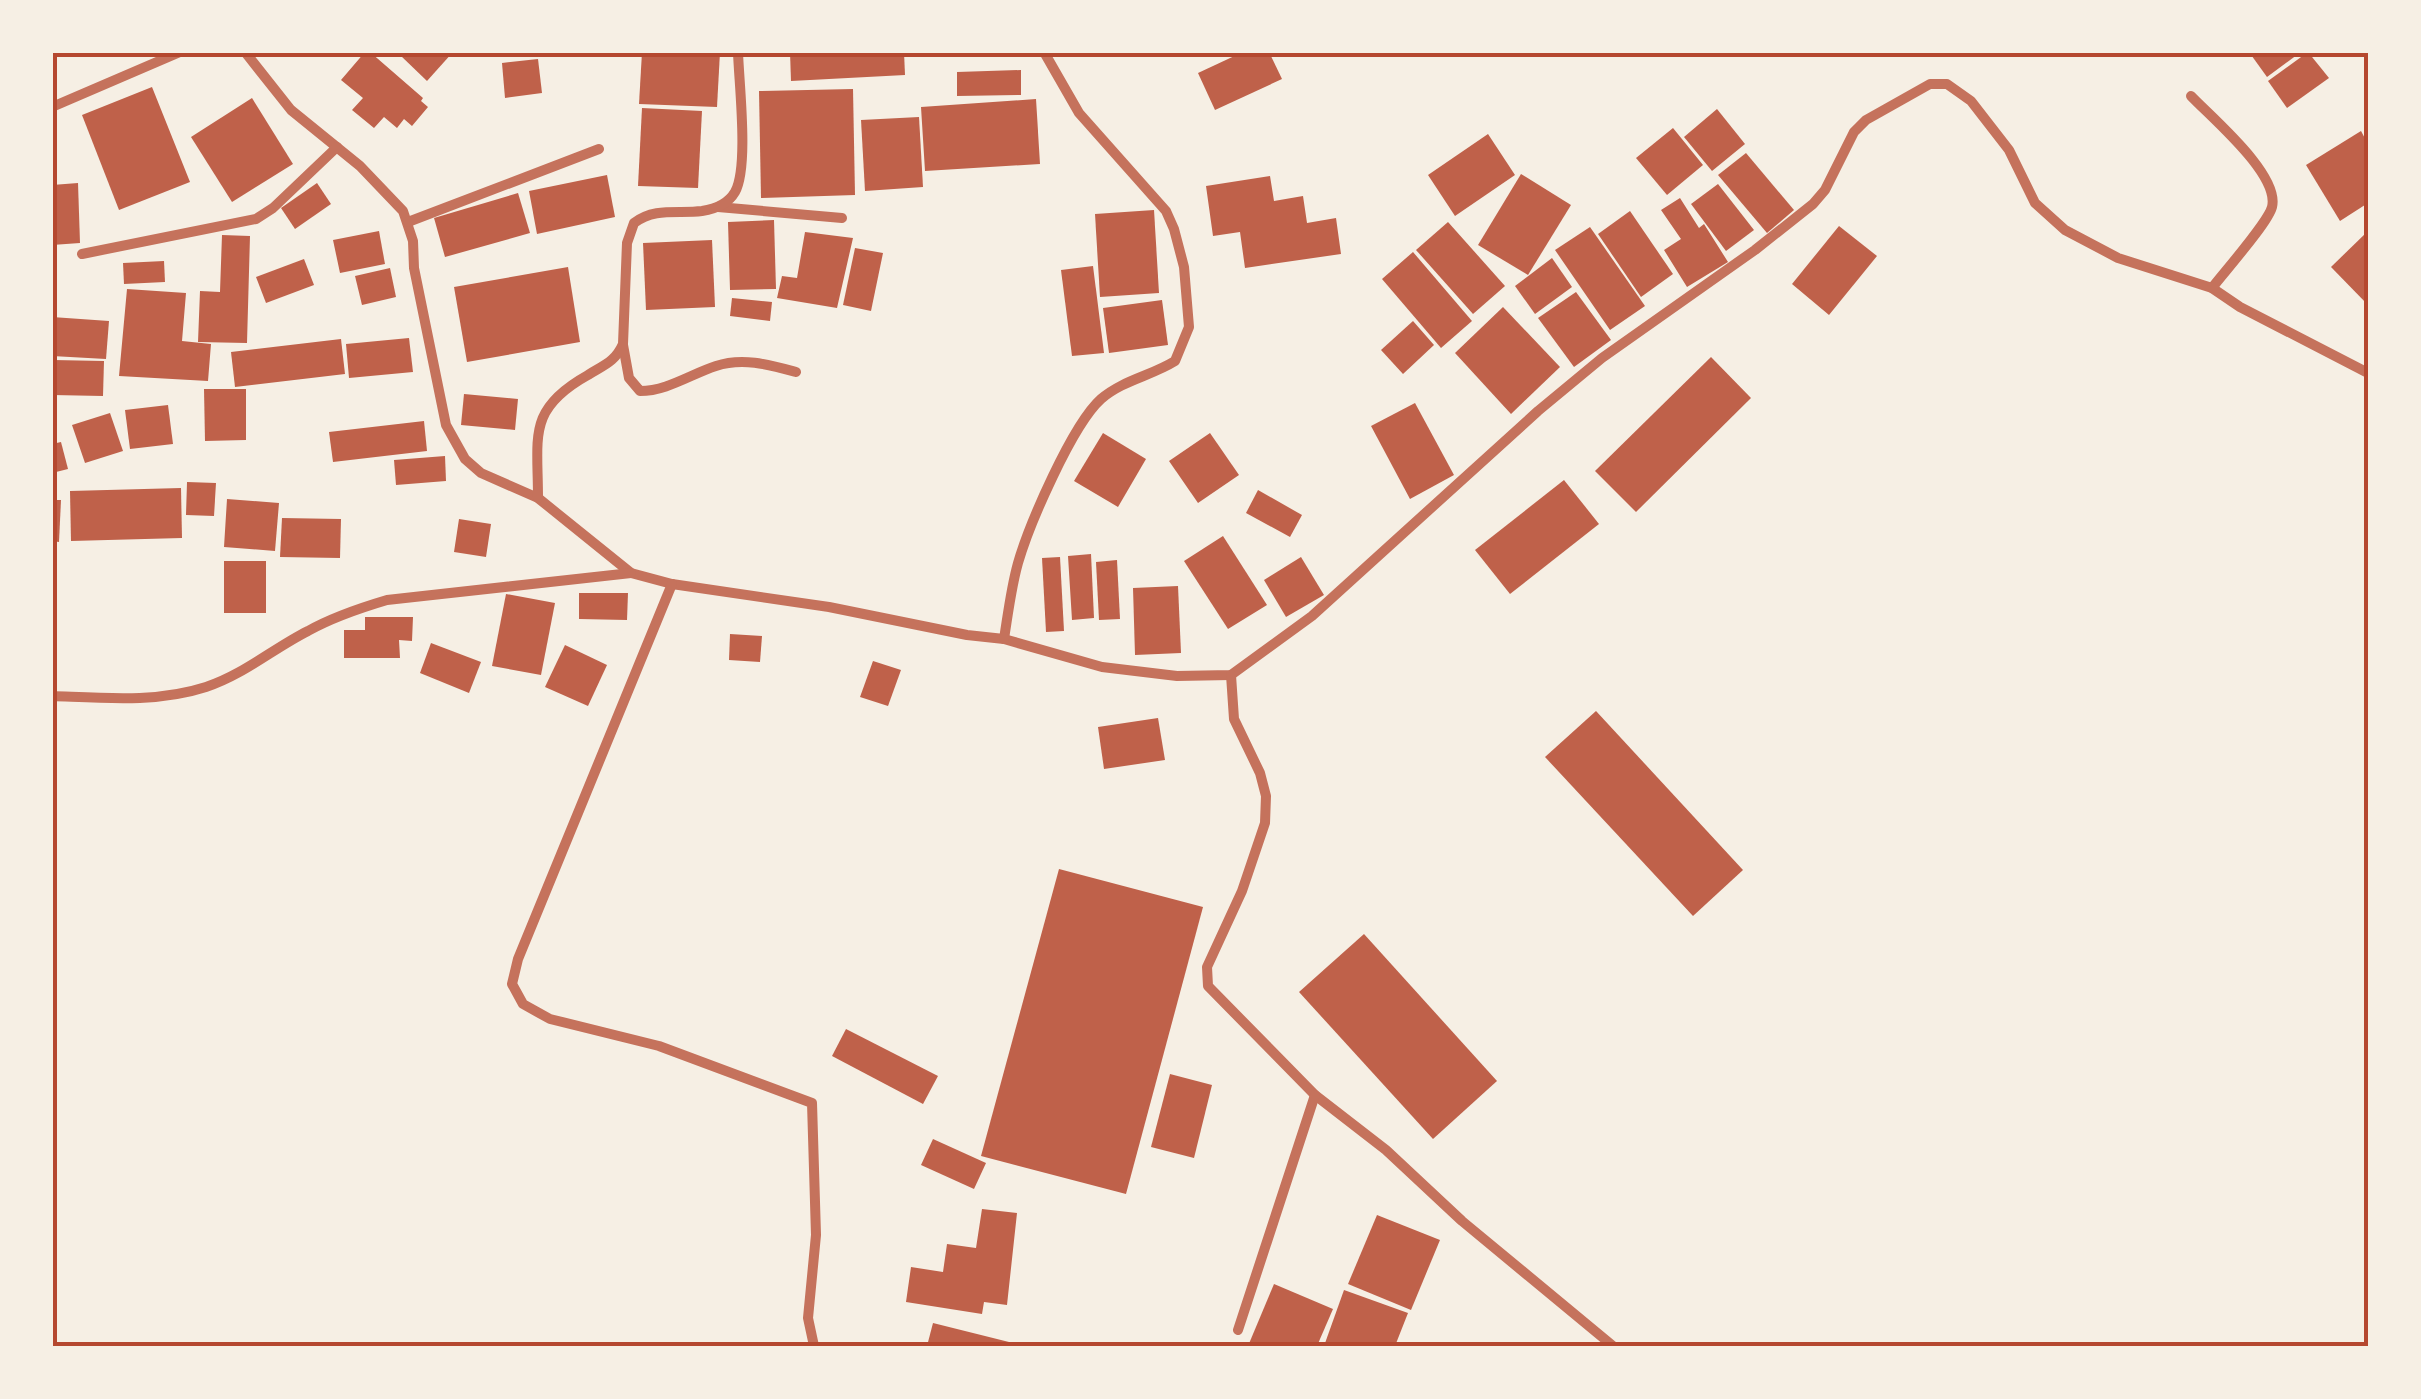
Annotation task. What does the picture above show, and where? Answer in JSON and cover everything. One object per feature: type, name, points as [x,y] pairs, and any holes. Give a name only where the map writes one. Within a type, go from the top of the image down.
[{"type":"street","points":[[52,107],[180,52]]},
{"type":"street","points":[[246,52],[290,110],[377,182],[408,222],[450,436],[472,468],[538,498],[631,573]]},
{"type":"street","points":[[715,207],[733,196],[740,178],[738,52]]},
{"type":"street","points":[[1004,639],[1018,562],[1064,455],[1084,420],[1099,401],[1118,387],[1175,361],[1189,327],[1184,266],[1166,211],[1079,113],[1044,52]]},
{"type":"street","points":[[52,696],[125,698],[185,693],[226,678],[335,618],[387,600],[631,573],[672,584],[829,606],[1004,639],[1062,658],[1130,672],[1231,675],[1312,616],[1490,453],[1602,358],[1795,219],[1825,190],[1854,132],[1866,120],[1930,84],[1947,84],[1970,100],[2009,150],[2036,203],[2052,222],[2118,258],[2212,288],[2240,307],[2368,373]]},
{"type":"street","points":[[2192,96],[2262,170],[2273,191],[2272,210],[2212,288]]},
{"type":"street","points":[[82,254],[256,219],[337,147]]},
{"type":"street","points":[[408,222],[599,149]]},
{"type":"street","points":[[796,372],[738,361],[720,364],[654,391],[640,391],[629,378],[623,344],[628,242],[634,223],[651,213],[715,207],[842,218]]},
{"type":"street","points":[[538,498],[538,425],[545,409],[579,380],[616,358],[623,344]]},
{"type":"street","points":[[672,584],[518,959],[512,984],[523,1004],[550,1018],[658,1046],[812,1103],[816,1236],[808,1318],[814,1346]]},
{"type":"street","points":[[1231,675],[1234,719],[1266,796],[1265,823],[1242,891],[1207,966],[1208,986],[1315,1095],[1386,1150],[1462,1221],[1612,1346]]},
{"type":"street","points":[[1238,1330],[1315,1095]]},
{"type":"building","points":[[365,52],[370,52],[423,98],[421,101],[428,107],[412,126],[404,119],[397,128],[384,117],[374,128],[352,110],[363,98],[341,80]]},
{"type":"building","points":[[401,52],[453,52],[427,81]]},
{"type":"building","points":[[642,52],[720,52],[717,107],[639,104]]},
{"type":"building","points":[[790,52],[904,52],[905,75],[791,81]]},
{"type":"building","points":[[1243,52],[1269,52],[1282,79],[1215,110],[1198,73]]},
{"type":"building","points":[[2249,52],[2301,52],[2267,77]]},
{"type":"building","points":[[2308,52],[2329,78],[2287,108],[2268,81]]},
{"type":"building","points":[[538,59],[542,93],[505,98],[502,63]]},
{"type":"building","points":[[1021,70],[1021,95],[957,96],[957,72]]},
{"type":"building","points":[[152,87],[190,182],[119,210],[82,115]]},
{"type":"building","points":[[853,89],[855,195],[761,198],[759,91]]},
{"type":"building","points":[[252,98],[293,164],[232,202],[191,137]]},
{"type":"building","points":[[1036,99],[1040,164],[925,171],[921,107]]},
{"type":"building","points":[[642,108],[702,111],[698,188],[638,186]]},
{"type":"building","points":[[1717,109],[1745,144],[1712,171],[1684,137]]},
{"type":"building","points":[[919,117],[923,187],[865,191],[861,120]]},
{"type":"building","points":[[1673,128],[1703,165],[1667,195],[1636,158]]},
{"type":"building","points":[[2361,131],[2368,144],[2368,203],[2340,221],[2306,165]]},
{"type":"building","points":[[1488,134],[1515,175],[1455,216],[1428,175]]},
{"type":"building","points":[[1746,153],[1794,210],[1767,233],[1718,175]]},
{"type":"building","points":[[1521,174],[1571,205],[1528,275],[1478,245]]},
{"type":"building","points":[[607,175],[615,217],[537,234],[529,191]]},
{"type":"building","points":[[1270,176],[1274,201],[1303,196],[1307,223],[1336,218],[1341,254],[1245,268],[1240,232],[1213,236],[1206,186]]},
{"type":"building","points":[[78,183],[80,243],[52,245],[52,185]]},
{"type":"building","points":[[317,183],[331,204],[295,229],[281,208]]},
{"type":"building","points":[[1718,184],[1754,230],[1726,251],[1691,204]]},
{"type":"building","points":[[518,193],[530,233],[445,257],[434,218]]},
{"type":"building","points":[[1680,198],[1699,228],[1704,224],[1728,262],[1687,287],[1664,250],[1681,239],[1661,210]]},
{"type":"building","points":[[1154,210],[1159,293],[1100,297],[1095,214]]},
{"type":"building","points":[[1630,211],[1673,274],[1641,297],[1598,234]]},
{"type":"building","points":[[774,220],[776,289],[730,290],[728,222]]},
{"type":"building","points":[[1448,222],[1505,286],[1473,314],[1416,250]]},
{"type":"building","points":[[1839,226],[1877,256],[1829,315],[1792,284]]},
{"type":"building","points":[[1590,227],[1645,306],[1610,330],[1555,250]]},
{"type":"building","points":[[379,231],[385,264],[340,273],[333,240]]},
{"type":"building","points":[[2368,231],[2368,305],[2331,267]]},
{"type":"building","points":[[805,232],[853,238],[837,308],[777,298],[782,276],[797,278]]},
{"type":"building","points":[[222,235],[250,236],[247,343],[198,342],[200,291],[220,292]]},
{"type":"building","points":[[712,240],[715,307],[646,310],[643,243]]},
{"type":"building","points":[[855,248],[883,253],[871,311],[843,305]]},
{"type":"building","points":[[1413,252],[1472,321],[1441,348],[1382,279]]},
{"type":"building","points":[[1552,258],[1572,287],[1535,314],[1515,286]]},
{"type":"building","points":[[304,259],[314,285],[266,303],[256,277]]},
{"type":"building","points":[[164,261],[165,282],[124,284],[123,263]]},
{"type":"building","points":[[1093,266],[1104,353],[1072,356],[1061,270]]},
{"type":"building","points":[[568,267],[580,342],[467,362],[454,287]]},
{"type":"building","points":[[390,268],[396,297],[362,305],[355,276]]},
{"type":"building","points":[[127,289],[186,293],[182,341],[211,344],[208,381],[119,376]]},
{"type":"building","points":[[1576,292],[1611,340],[1574,367],[1538,318]]},
{"type":"building","points":[[732,298],[772,302],[770,321],[730,316]]},
{"type":"building","points":[[1162,300],[1168,345],[1109,353],[1103,308]]},
{"type":"building","points":[[1503,307],[1560,367],[1511,414],[1455,353]]},
{"type":"building","points":[[52,317],[109,321],[106,359],[52,356]]},
{"type":"building","points":[[1413,321],[1434,345],[1403,374],[1381,350]]},
{"type":"building","points":[[409,338],[413,372],[349,378],[346,344]]},
{"type":"building","points":[[341,339],[345,374],[235,387],[231,352]]},
{"type":"building","points":[[1711,357],[1751,398],[1636,512],[1595,471]]},
{"type":"building","points":[[53,360],[104,361],[103,396],[52,395]]},
{"type":"building","points":[[204,389],[246,389],[246,440],[205,441]]},
{"type":"building","points":[[464,394],[518,399],[515,430],[461,425]]},
{"type":"building","points":[[1415,403],[1454,475],[1410,499],[1371,426]]},
{"type":"building","points":[[168,405],[173,444],[130,449],[125,410]]},
{"type":"building","points":[[110,413],[123,451],[85,463],[72,425]]},
{"type":"building","points":[[424,421],[427,451],[333,462],[329,432]]},
{"type":"building","points":[[1103,433],[1146,459],[1118,507],[1074,481]]},
{"type":"building","points":[[1210,433],[1239,475],[1198,503],[1169,461]]},
{"type":"building","points":[[61,442],[68,469],[52,473],[52,444]]},
{"type":"building","points":[[445,456],[446,481],[396,485],[394,460]]},
{"type":"building","points":[[1564,480],[1599,524],[1510,594],[1475,550]]},
{"type":"building","points":[[187,482],[216,483],[214,516],[186,515]]},
{"type":"building","points":[[181,488],[182,538],[71,541],[70,491]]},
{"type":"building","points":[[1258,490],[1302,515],[1290,537],[1246,513]]},
{"type":"building","points":[[227,499],[279,503],[275,551],[224,547]]},
{"type":"building","points":[[52,500],[61,500],[59,542],[52,541]]},
{"type":"building","points":[[282,518],[341,519],[340,558],[280,557]]},
{"type":"building","points":[[459,519],[491,524],[486,557],[454,552]]},
{"type":"building","points":[[1223,536],[1267,605],[1228,629],[1184,561]]},
{"type":"building","points":[[1091,554],[1094,618],[1072,620],[1068,556]]},
{"type":"building","points":[[1060,557],[1064,631],[1046,632],[1042,558]]},
{"type":"building","points":[[1301,557],[1324,595],[1286,617],[1264,580]]},
{"type":"building","points":[[1117,560],[1120,619],[1099,620],[1096,562]]},
{"type":"building","points":[[224,561],[266,561],[266,613],[224,613]]},
{"type":"building","points":[[1178,586],[1181,653],[1135,655],[1133,588]]},
{"type":"building","points":[[579,593],[628,593],[627,620],[579,619]]},
{"type":"building","points":[[506,594],[555,603],[541,675],[492,666]]},
{"type":"building","points":[[365,617],[413,617],[412,641],[399,640],[400,658],[344,658],[344,630],[365,630]]},
{"type":"building","points":[[730,634],[762,636],[760,662],[729,660]]},
{"type":"building","points":[[431,643],[481,662],[469,693],[420,673]]},
{"type":"building","points":[[565,645],[607,665],[588,706],[545,687]]},
{"type":"building","points":[[873,661],[901,670],[888,706],[860,697]]},
{"type":"building","points":[[1596,711],[1743,870],[1693,916],[1545,757]]},
{"type":"building","points":[[1158,718],[1165,760],[1104,769],[1098,727]]},
{"type":"building","points":[[1059,869],[1203,907],[1126,1194],[981,1156]]},
{"type":"building","points":[[1364,934],[1497,1081],[1433,1139],[1299,992]]},
{"type":"building","points":[[846,1029],[938,1076],[923,1104],[832,1056]]},
{"type":"building","points":[[1170,1074],[1212,1085],[1194,1158],[1151,1147]]},
{"type":"building","points":[[933,1139],[986,1163],[974,1189],[921,1165]]},
{"type":"building","points":[[982,1209],[1017,1213],[1007,1305],[984,1302],[982,1314],[906,1302],[911,1267],[943,1272],[947,1244],[976,1248]]},
{"type":"building","points":[[1377,1215],[1440,1240],[1411,1310],[1348,1284]]},
{"type":"building","points":[[1274,1284],[1333,1309],[1317,1346],[1248,1346]]},
{"type":"building","points":[[1344,1290],[1408,1313],[1395,1346],[1324,1346]]},
{"type":"building","points":[[933,1323],[1021,1345],[1021,1346],[927,1346]]}]
